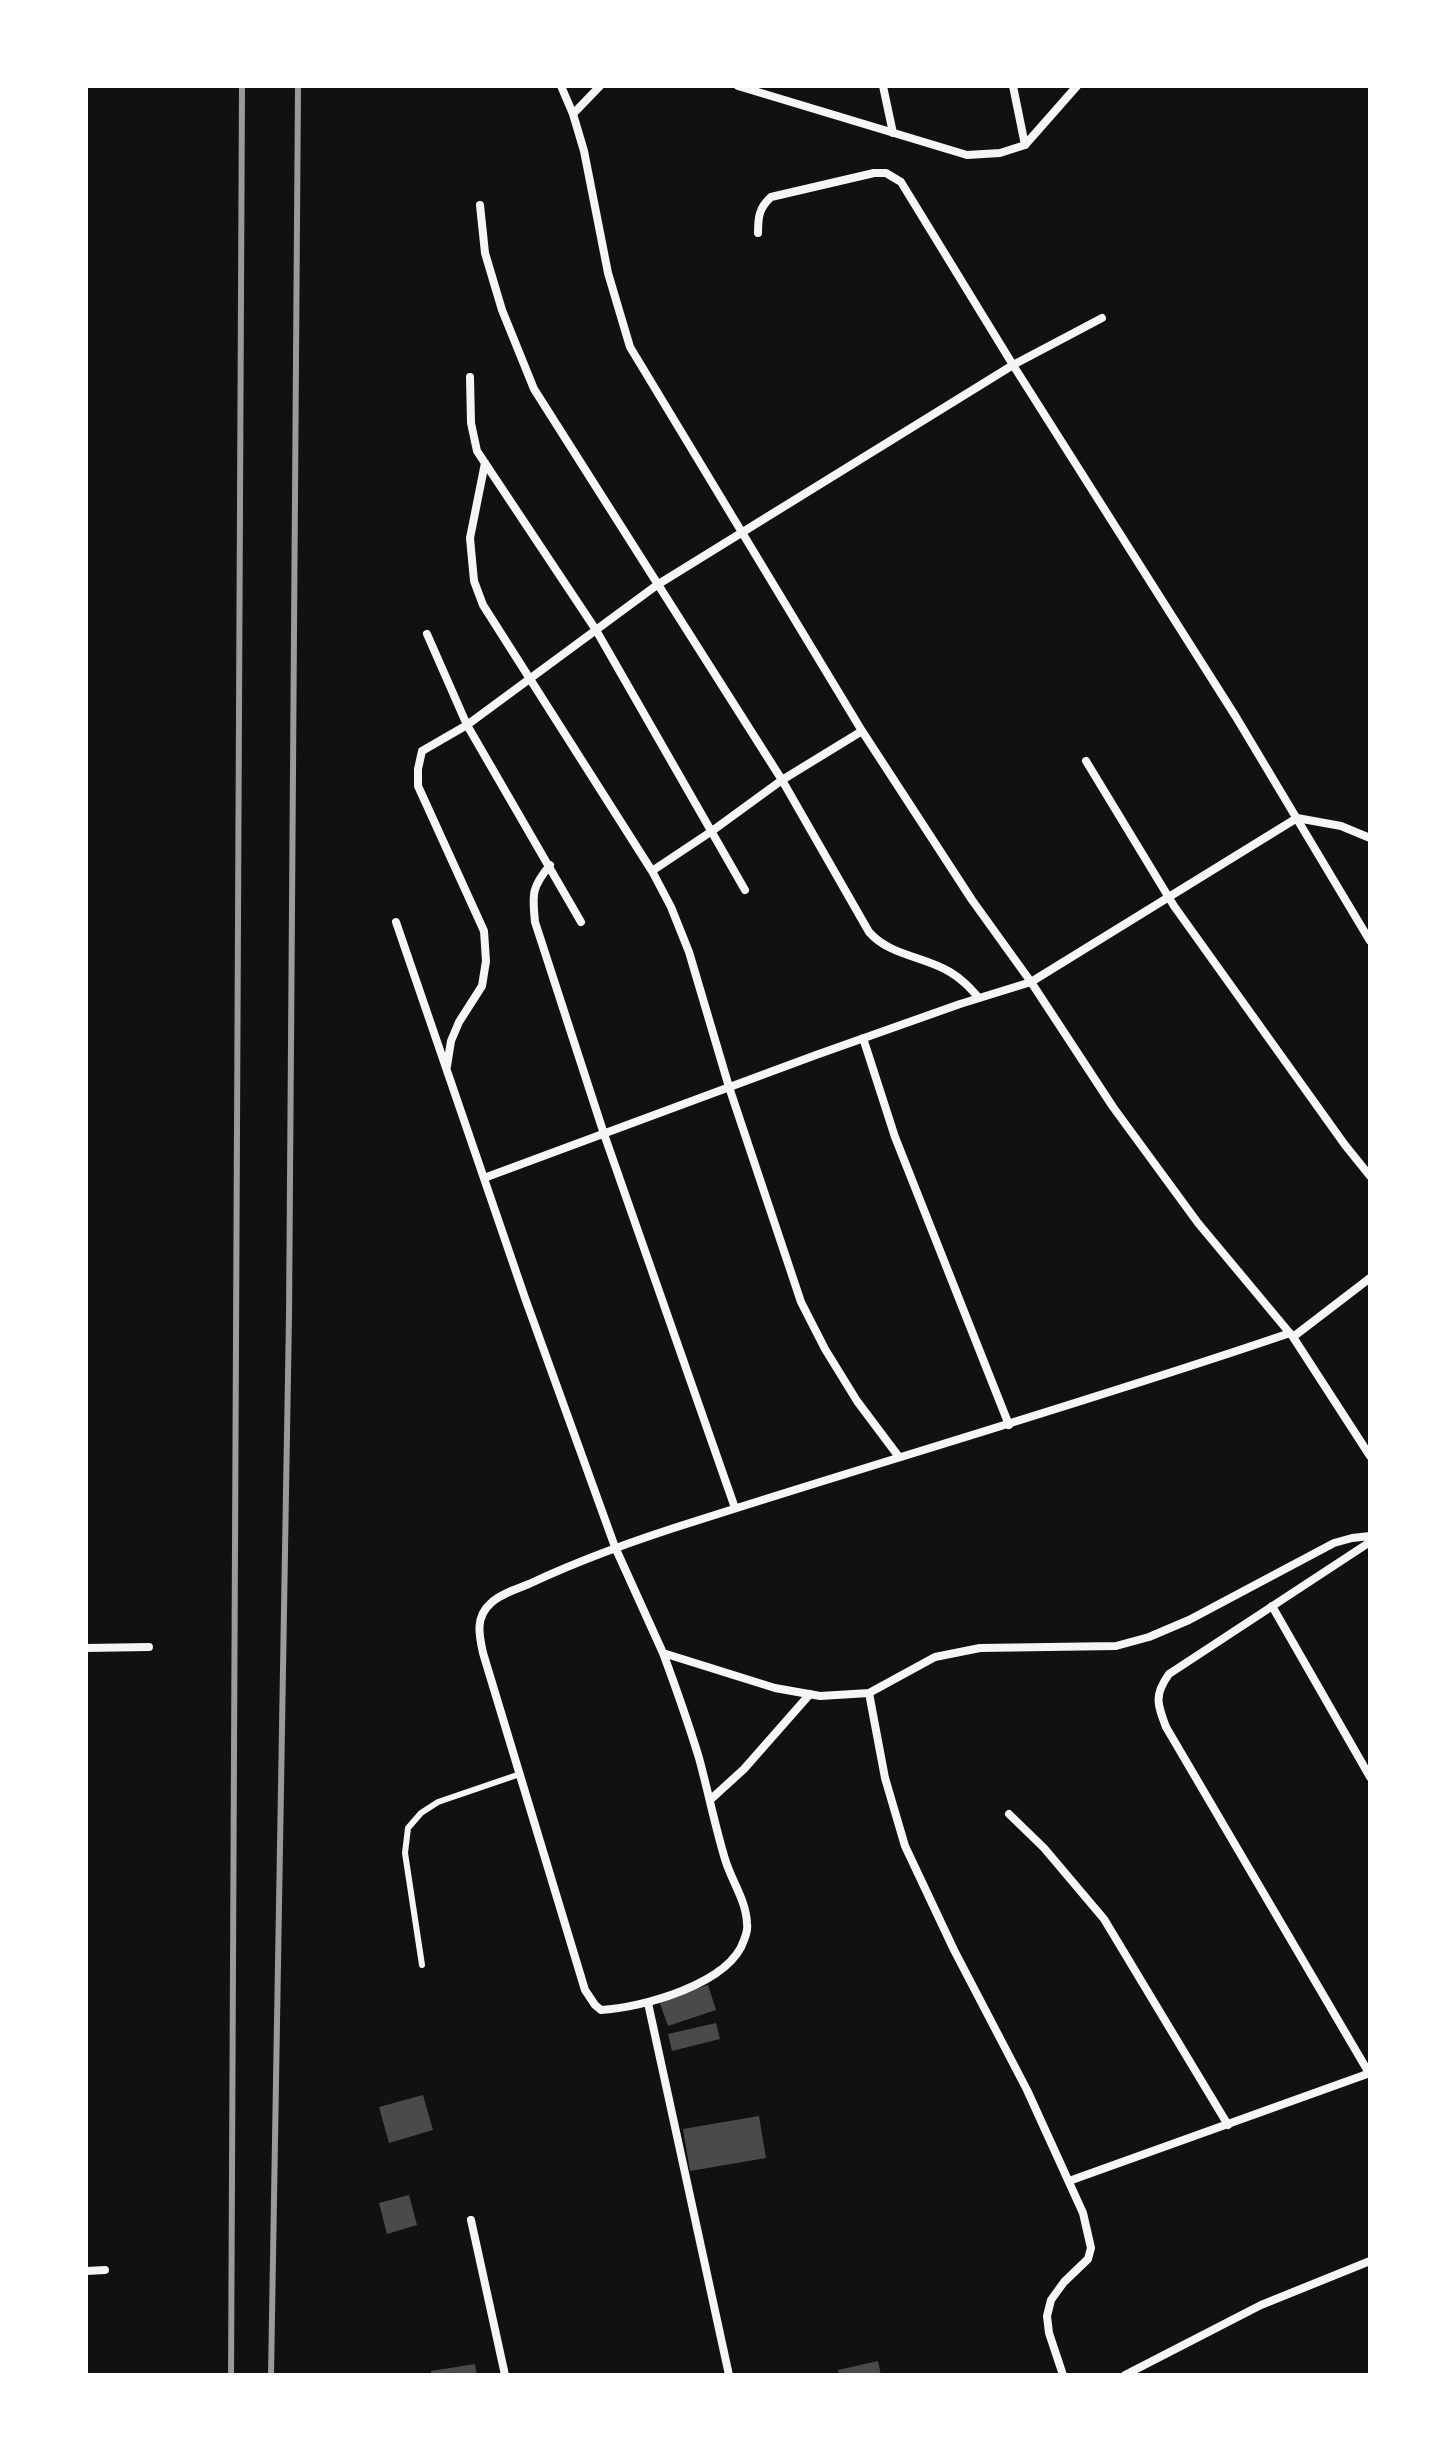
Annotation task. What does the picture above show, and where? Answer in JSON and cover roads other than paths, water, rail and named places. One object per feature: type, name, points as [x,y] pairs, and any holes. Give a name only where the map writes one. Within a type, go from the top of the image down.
[{"type":"street","points":[[561,86],[584,151],[608,273],[630,347],[862,731],[972,900],[1031,982],[1113,1107],[1190,1211],[1291,1335],[1370,1456]]},
{"type":"street","points":[[573,114],[600,86]]},
{"type":"street","points":[[738,86],[967,155],[1000,153],[1025,145],[1077,86]]},
{"type":"street","points":[[883,86],[893,133]]},
{"type":"street","points":[[1013,86],[1025,145]]},
{"type":"street","points":[[758,233],[761,206],[771,197],[874,173],[886,173],[901,182],[1013,365],[1228,703],[1370,941]]},
{"type":"street","points":[[480,205],[485,253],[502,310],[534,389],[782,780],[869,932],[878,942],[948,971],[966,983],[979,998]]},
{"type":"street","points":[[447,1071],[451,1041],[482,986],[486,961],[484,931],[418,786],[422,751],[467,725],[531,680],[657,585],[1013,365],[1102,318]]},
{"type":"street","points":[[470,377],[471,423],[477,451],[596,630],[745,890]]},
{"type":"street","points":[[485,463],[470,538],[474,581],[483,605],[652,871],[671,907],[689,952],[729,1087],[801,1302],[857,1401],[899,1457]]},
{"type":"street","points":[[427,634],[467,725],[581,922]]},
{"type":"street","points":[[652,871],[782,780],[862,731]]},
{"type":"street","points":[[1086,761],[1168,897],[1370,1176]]},
{"type":"street","points":[[484,1178],[863,1038],[1031,982],[1297,818],[1341,826],[1370,838]]},
{"type":"street","points":[[550,865],[536,882],[533,899],[535,922],[604,1134],[735,1508]]},
{"type":"street","points":[[396,922],[615,1547],[663,1653],[682,1705],[725,1861],[748,1925],[743,1944],[730,1962],[715,1974],[648,2003],[601,2010],[585,1990],[483,1653],[478,1630],[483,1613],[493,1600],[615,1547],[1291,1335],[1370,1278]]},
{"type":"street","points":[[863,1038],[895,1137],[1009,1425]]},
{"type":"street","points":[[663,1653],[775,1688],[820,1696],[869,1693],[935,1657],[980,1648],[1116,1646],[1149,1637],[1189,1620],[1334,1543],[1370,1536]]},
{"type":"street","points":[[1069,2181],[1370,2073],[1166,1727],[1157,1705],[1159,1688],[1169,1674],[1370,1542]]},
{"type":"street","points":[[1272,1606],[1370,1777]]},
{"type":"street","points":[[86,1648],[149,1647]]},
{"type":"street","points":[[869,1693],[885,1778],[905,1846],[954,1950],[1027,2090],[1083,2213],[1091,2248],[1088,2259],[1064,2282],[1051,2300],[1047,2316],[1049,2333],[1063,2375]]},
{"type":"street","points":[[710,1800],[744,1769],[810,1694]]},
{"type":"street","points":[[1009,1814],[1044,1848],[1104,1919],[1228,2125]]},
{"type":"street","points":[[648,2003],[729,2375]]},
{"type":"street","points":[[471,2220],[505,2375]]},
{"type":"street","points":[[1125,2375],[1261,2305],[1370,2261]]},
{"type":"street","points":[[86,2271],[105,2270]]},
{"type":"lane","points":[[422,1965],[405,1853],[408,1828],[421,1813],[438,1802],[520,1774]]},
{"type":"railway","points":[[231,2375],[242,86]]},
{"type":"railway","points":[[271,2375],[289,1316],[298,86]]}]
